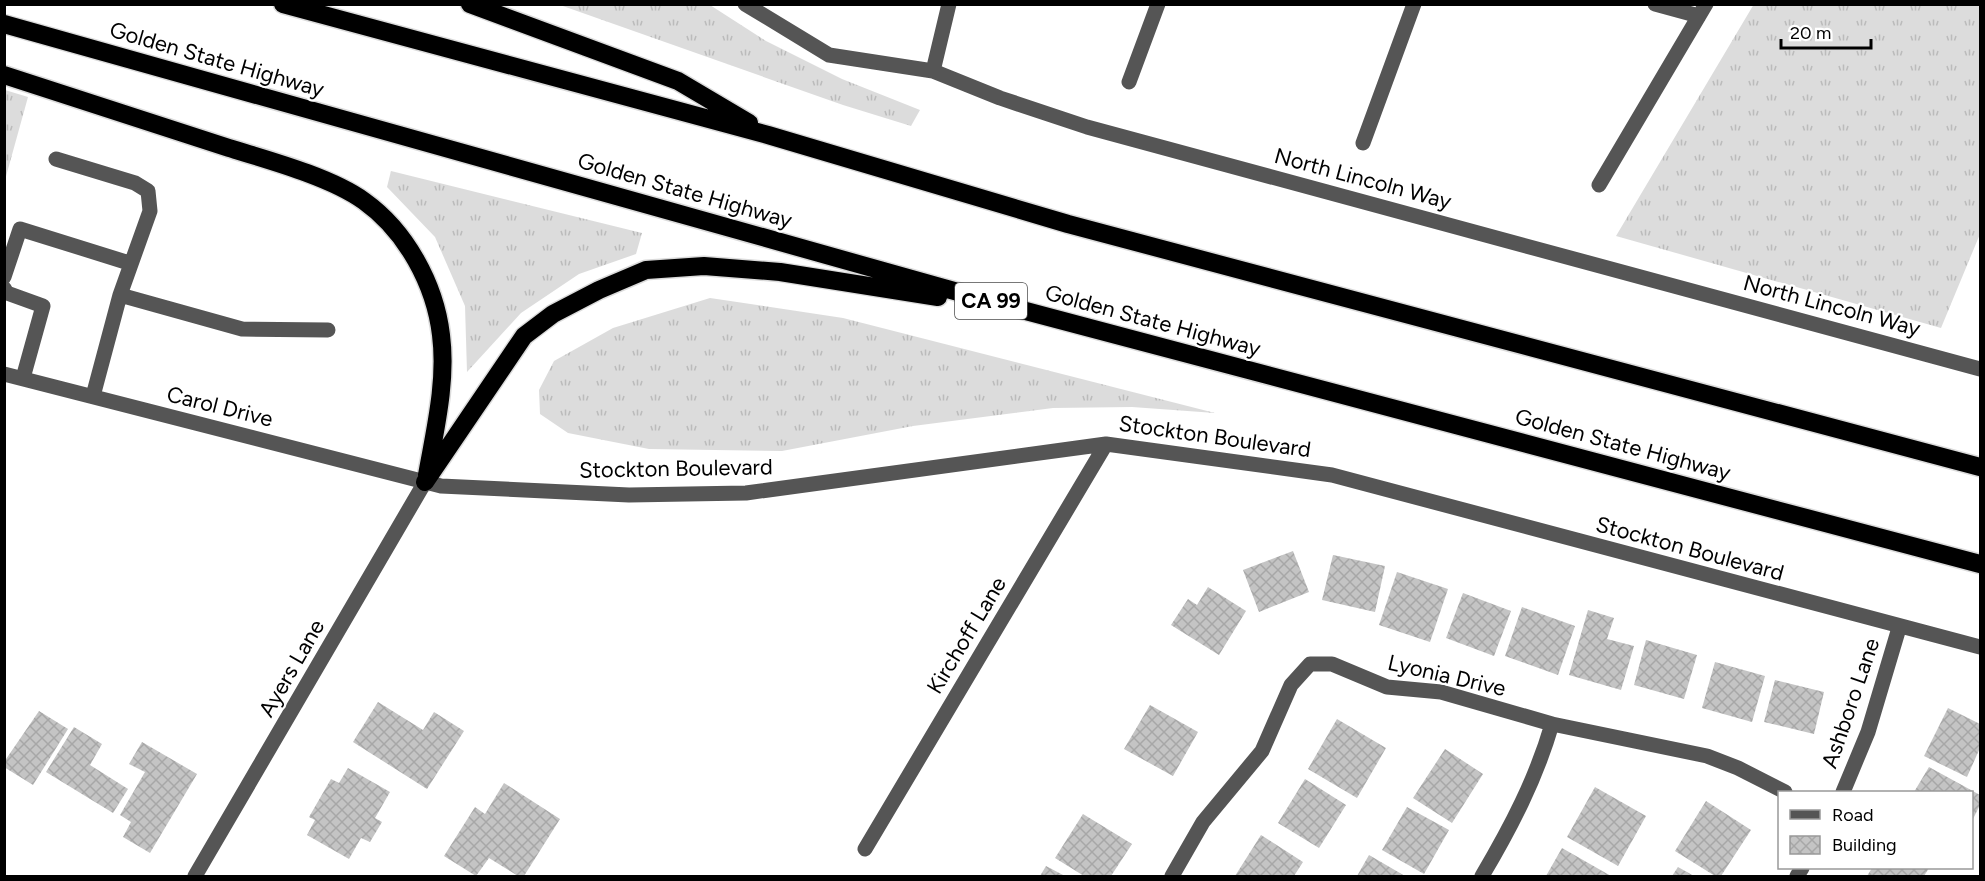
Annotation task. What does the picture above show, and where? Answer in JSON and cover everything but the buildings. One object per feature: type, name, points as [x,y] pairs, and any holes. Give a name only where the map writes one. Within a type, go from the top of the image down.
[{"type":"highway","points":[[283,4],[768,135],[1080,228],[1980,467]]},
{"type":"highway","points":[[470,4],[678,81],[768,135]]},
{"type":"highway","name":"Golden State Highway","points":[[4,24],[1022,310],[1980,564]]},
{"type":"highway","points":[[4,75],[259,157],[327,182],[364,200],[379,214],[407,246],[423,272],[441,334],[442,366],[436,422],[425,482]]},
{"type":"highway","points":[[425,482],[524,336],[553,314],[599,290],[646,270],[704,266],[780,272],[1022,310]]},
{"type":"street","name":"North Lincoln Way","points":[[745,4],[830,55],[933,71],[1000,98],[1087,127],[1980,369]]},
{"type":"street","points":[[933,71],[949,4]]},
{"type":"street","points":[[1129,82],[1158,4]]},
{"type":"street","points":[[1363,143],[1414,4]]},
{"type":"street","points":[[1599,185],[1702,10],[1655,4]]},
{"type":"street","points":[[56,159],[135,183],[148,191],[150,211],[129,264],[93,396]]},
{"type":"street","points":[[4,277],[20,229],[129,264]]},
{"type":"street","points":[[4,288],[7,293],[43,306],[22,378]]},
{"type":"street","points":[[120,295],[242,329],[328,330]]},
{"type":"street","name":"Carol Drive","points":[[4,374],[425,482]]},
{"type":"street","name":"Stockton Boulevard","points":[[425,482],[441,486],[629,495],[746,493],[1106,444],[1332,474],[1899,628],[1980,647]]},
{"type":"street","name":"Kirchoff Lane","points":[[865,849],[1106,444]]},
{"type":"street","name":"Ayers Lane","points":[[195,876],[425,482]]},
{"type":"street","name":"Ashboro Lane","points":[[1843,791],[1868,732],[1899,628]]},
{"type":"street","name":"Lyonia Drive","points":[[1172,876],[1203,822],[1262,751],[1291,685],[1310,664],[1332,664],[1387,687],[1441,692],[1552,724],[1707,756],[1738,768],[1783,791]]},
{"type":"street","points":[[1482,876],[1518,815],[1540,765],[1552,724]]},
{"type":"green space","points":[[1754,4],[1980,5],[1980,234],[1941,328],[1616,236]]},
{"type":"green space","points":[[560,5],[710,5],[766,41],[842,79],[920,110],[911,126],[843,105]]},
{"type":"green space","points":[[4,90],[28,97],[5,180]]},
{"type":"green space","points":[[391,171],[642,233],[636,254],[579,274],[521,313],[467,372],[465,306],[435,237],[387,187]]},
{"type":"green space","points":[[710,298],[843,318],[1215,413],[1132,407],[1053,408],[913,426],[782,451],[649,449],[568,433],[540,414],[539,390],[554,361],[613,328]]}]
